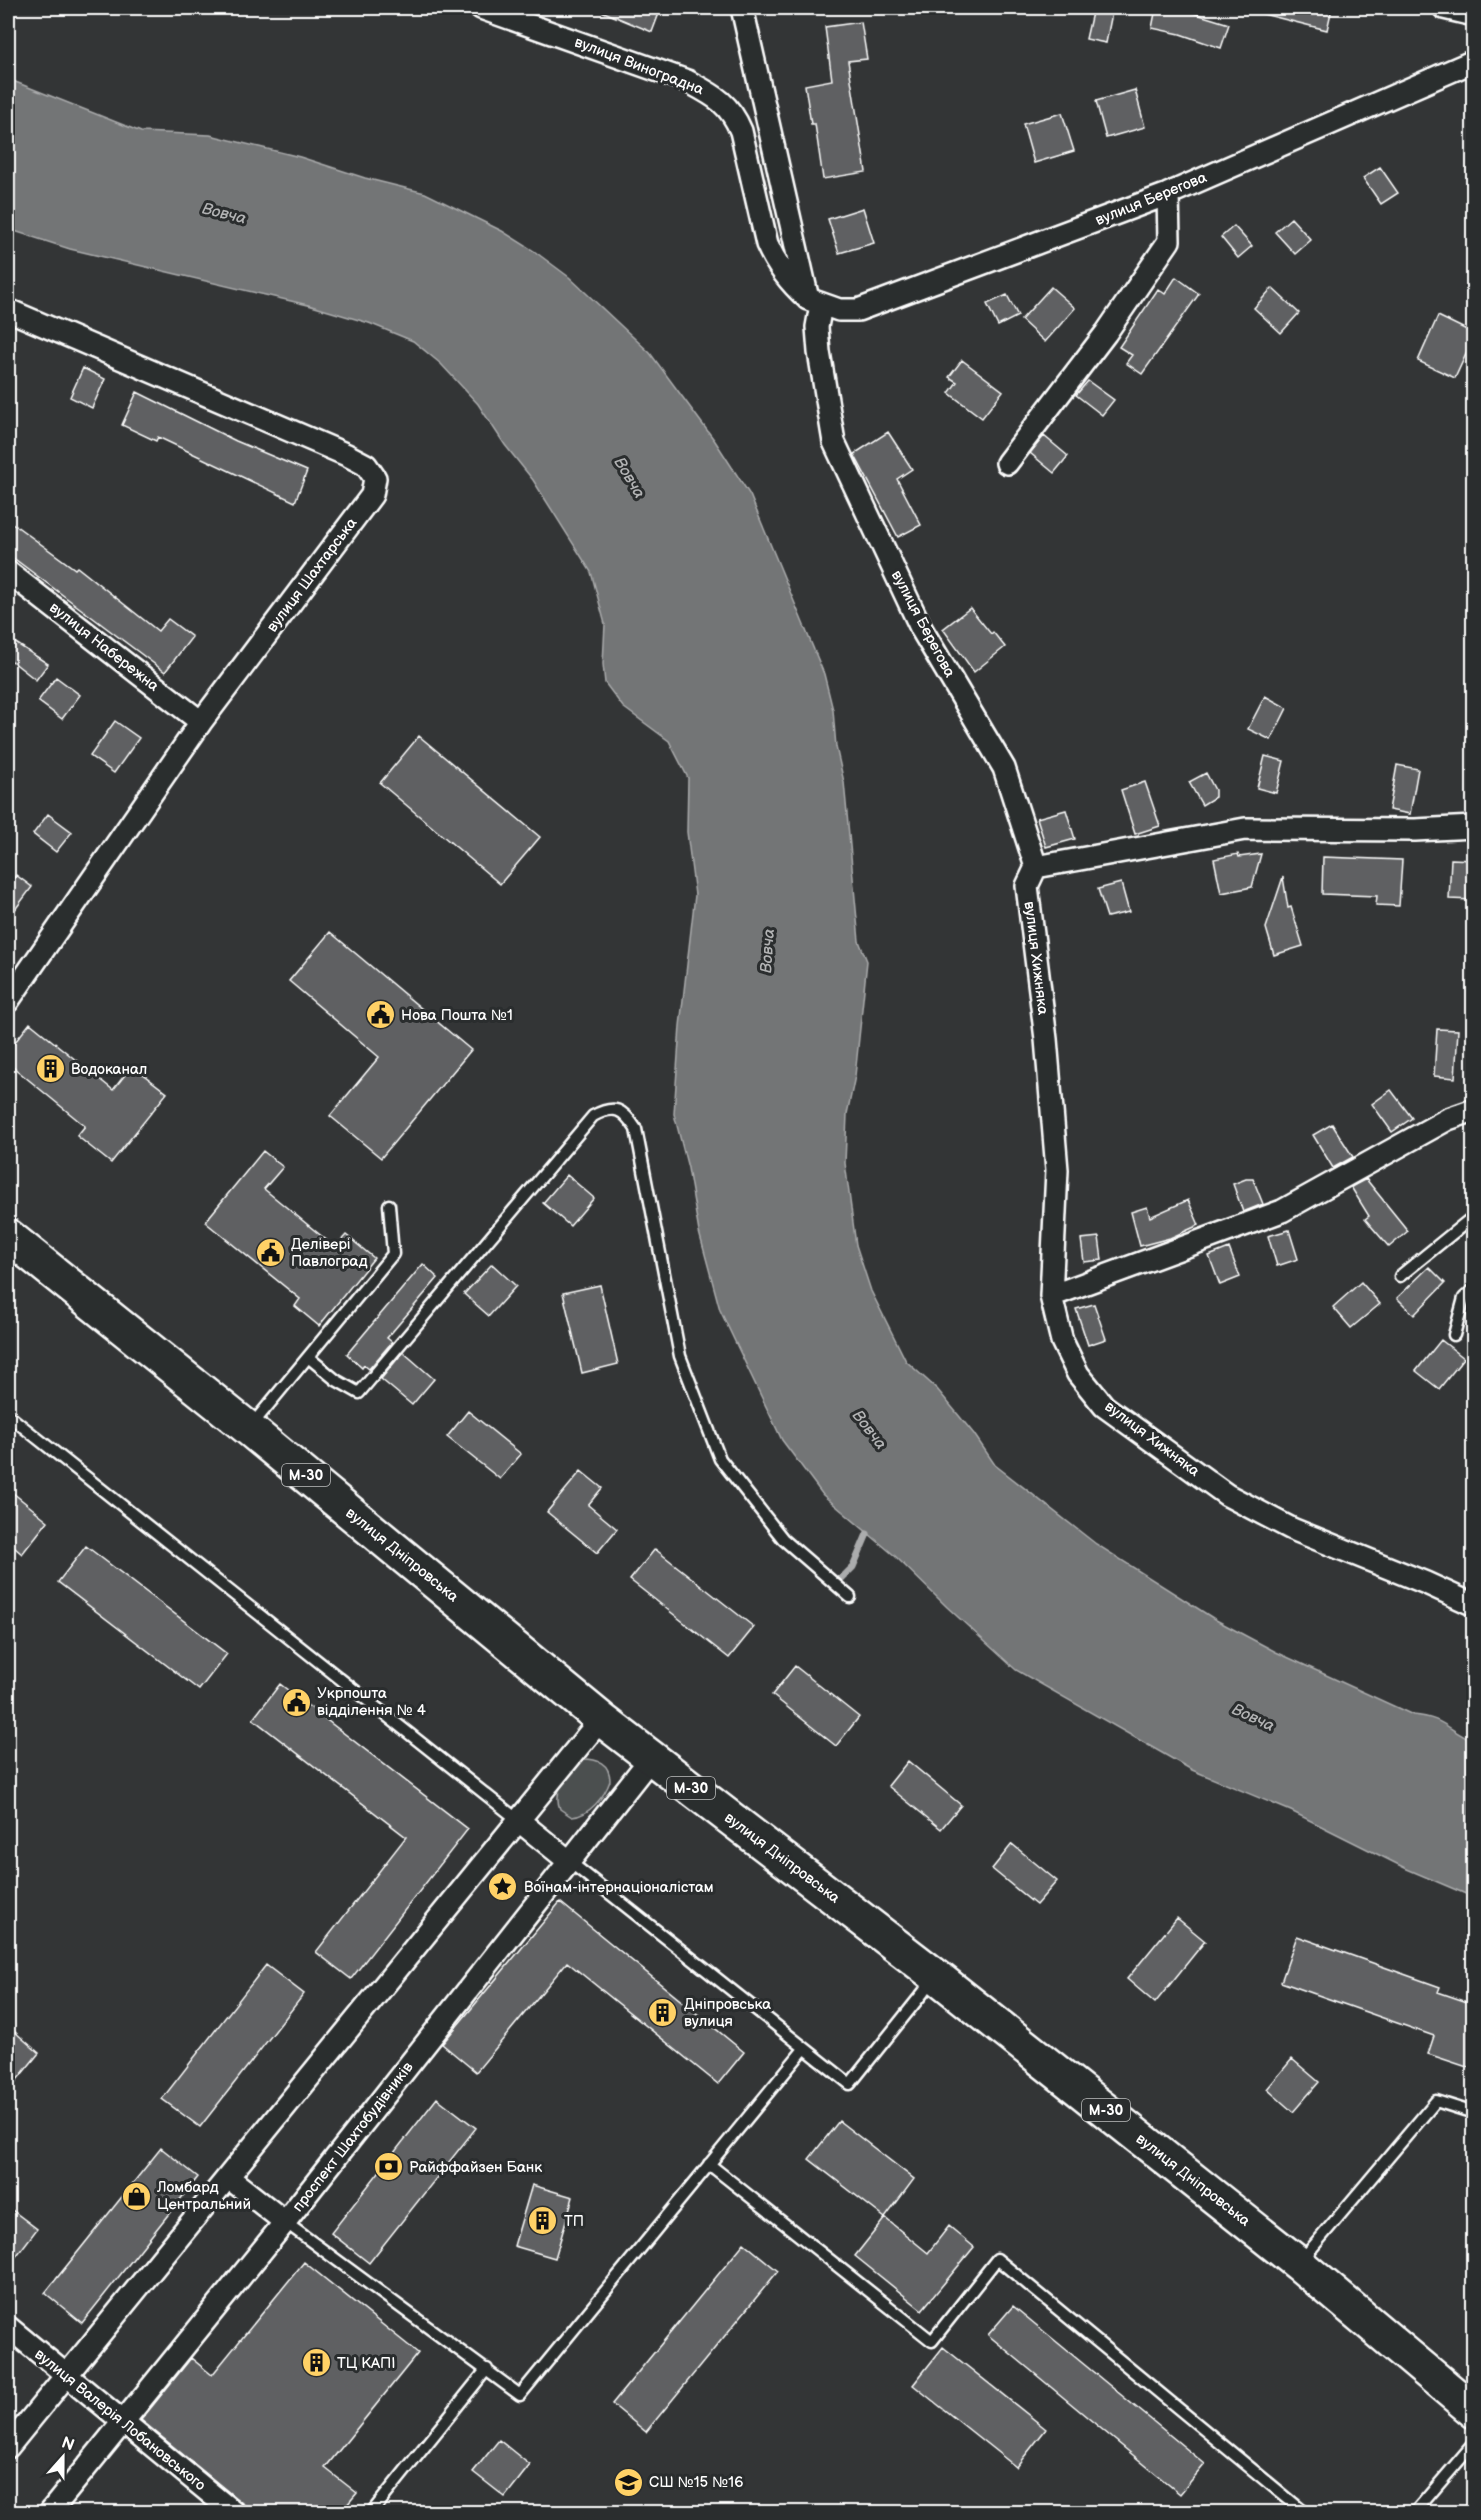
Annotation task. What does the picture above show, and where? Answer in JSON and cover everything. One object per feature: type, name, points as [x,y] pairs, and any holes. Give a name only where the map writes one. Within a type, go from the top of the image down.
[{"type":"highway","name":"вулиця Дніпровська","points":[[8,1236],[249,1429],[601,1719],[936,1976],[1299,2264],[1473,2411]]},
{"type":"street","name":"вулиця Виноградна","points":[[481,8],[687,81],[715,95],[734,113],[741,131],[767,244],[775,262],[791,284],[815,302]]},
{"type":"street","name":"вулиця Берегова","points":[[742,8],[815,302],[819,352],[834,442],[922,630],[1004,768],[1036,867]]},
{"type":"street","points":[[1444,8],[1473,15]]},
{"type":"street","name":"вулиця Берегова","points":[[815,302],[839,310],[858,310],[1168,194],[1473,61]]},
{"type":"street","points":[[1007,463],[1106,333],[1169,241],[1168,194]]},
{"type":"street","name":"вулиця Шахтарська","points":[[8,310],[348,455],[366,465],[375,478],[372,495],[201,722],[8,1001]]},
{"type":"street","name":"вулиця Набережна","points":[[8,572],[201,722]]},
{"type":"street","points":[[1036,867],[1245,829],[1415,830],[1473,827]]},
{"type":"street","name":"вулиця Хижняка","points":[[1036,867],[1027,886],[1046,1039],[1057,1170],[1051,1296],[1062,1341],[1078,1374],[1104,1406],[1227,1495],[1292,1529],[1426,1583],[1473,1605]]},
{"type":"street","points":[[1051,1296],[1282,1211],[1448,1119],[1473,1110]]},
{"type":"street","points":[[8,2447],[601,1719]]},
{"type":"street","name":"проспект Шахтобудівників","points":[[50,2512],[285,2222],[651,1758]]},
{"type":"street","points":[[518,1820],[570,1862]]},
{"type":"street","points":[[229,2178],[285,2222]]},
{"type":"street","name":"вулиця Валерія Лобановського","points":[[8,2327],[233,2512]]},
{"type":"lane","points":[[308,1357],[336,1380],[359,1393],[593,1116],[606,1109],[618,1110],[628,1117],[636,1130],[680,1356],[720,1460],[783,1539],[850,1597]]},
{"type":"lane","points":[[249,1429],[393,1254],[389,1205]]},
{"type":"lane","points":[[1400,1276],[1473,1216]]},
{"type":"lane","points":[[1454,1335],[1464,1298],[1473,1289]]},
{"type":"lane","points":[[8,1415],[518,1820]]},
{"type":"lane","points":[[570,1862],[850,2084],[936,1976]]},
{"type":"lane","points":[[285,2222],[520,2395],[804,2049]]},
{"type":"lane","points":[[1299,2264],[1436,2101],[1473,2113]]},
{"type":"lane","points":[[709,2164],[932,2341],[997,2259],[1304,2512]]},
{"type":"lane","points":[[372,2512],[487,2369]]},
{"type":"lane","points":[[1415,2512],[1473,2443]]},
{"type":"shaded area","points":[[580,1759],[592,1759],[601,1763],[608,1770],[610,1781],[596,1804],[584,1813],[572,1817],[560,1809],[558,1795],[562,1782]]},
{"type":"water","name":"Вовча","points":[[8,79],[141,132],[210,135],[300,157],[365,178],[425,193],[502,231],[534,251],[569,277],[650,353],[715,441],[750,495],[824,674],[833,710],[836,747],[844,782],[859,941],[867,961],[855,1076],[847,1114],[845,1163],[856,1245],[871,1291],[906,1361],[937,1389],[974,1434],[995,1465],[1096,1544],[1216,1620],[1276,1652],[1413,1715],[1439,1721],[1473,1741],[1473,1897],[1407,1869],[1291,1811],[1192,1770],[1016,1670],[895,1556],[823,1495],[782,1440],[720,1310],[699,1232],[688,1168],[674,1114],[680,1026],[695,895],[687,832],[688,778],[669,741],[623,707],[605,683],[603,664],[605,624],[591,572],[533,480],[505,445],[478,404],[441,364],[413,341],[369,323],[308,305],[70,249],[8,229]]},
{"type":"building","points":[[594,8],[661,8],[652,32]]},
{"type":"building","points":[[1093,8],[1113,8],[1106,43],[1086,39]]},
{"type":"building","points":[[1156,8],[1177,8],[1229,24],[1221,48],[1180,34],[1152,28]]},
{"type":"building","points":[[1264,8],[1332,8],[1327,30],[1263,14]]},
{"type":"building","points":[[861,22],[867,59],[848,61],[866,172],[823,179],[815,124],[811,124],[805,85],[832,80],[825,27]]},
{"type":"building","points":[[1135,90],[1145,127],[1106,138],[1096,101]]},
{"type":"building","points":[[1062,113],[1074,151],[1034,163],[1023,124]]},
{"type":"building","points":[[1380,167],[1398,193],[1381,204],[1363,178]]},
{"type":"building","points":[[863,208],[874,243],[839,253],[828,219]]},
{"type":"building","points":[[1291,218],[1311,240],[1295,254],[1275,232]]},
{"type":"building","points":[[1234,226],[1252,246],[1238,258],[1221,237]]},
{"type":"building","points":[[1176,277],[1199,294],[1142,374],[1126,363],[1132,355],[1119,347],[1158,289],[1165,294]]},
{"type":"building","points":[[1051,287],[1075,308],[1045,342],[1021,320]]},
{"type":"building","points":[[1272,288],[1299,313],[1281,333],[1254,308]]},
{"type":"building","points":[[1007,295],[1018,316],[998,326],[987,304]]},
{"type":"building","points":[[1438,316],[1473,333],[1473,339],[1455,378],[1418,361]]},
{"type":"building","points":[[962,360],[1003,391],[982,418],[949,393],[957,382],[949,377]]},
{"type":"building","points":[[83,368],[105,379],[92,408],[70,397]]},
{"type":"building","points":[[1088,381],[1114,400],[1102,415],[1076,395]]},
{"type":"building","points":[[137,392],[236,441],[307,471],[295,502],[158,437],[156,441],[122,425]]},
{"type":"building","points":[[888,432],[912,469],[897,479],[921,525],[898,537],[854,454]]},
{"type":"building","points":[[1044,436],[1068,456],[1054,473],[1030,453]]},
{"type":"building","points":[[8,520],[75,569],[77,567],[158,631],[168,619],[192,637],[165,672],[8,554]]},
{"type":"building","points":[[970,608],[1005,647],[974,672],[943,629]]},
{"type":"building","points":[[8,638],[48,664],[36,680],[8,658]]},
{"type":"building","points":[[56,677],[80,695],[62,719],[38,701]]},
{"type":"building","points":[[1265,696],[1287,708],[1271,740],[1248,729]]},
{"type":"building","points":[[115,721],[139,738],[114,773],[90,756]]},
{"type":"building","points":[[419,736],[540,837],[500,884],[380,783]]},
{"type":"building","points":[[1265,756],[1284,761],[1276,793],[1257,788]]},
{"type":"building","points":[[1397,765],[1418,769],[1410,814],[1389,810]]},
{"type":"building","points":[[1206,773],[1215,790],[1215,797],[1202,805],[1189,782]]},
{"type":"building","points":[[1145,782],[1160,826],[1135,834],[1121,790]]},
{"type":"building","points":[[1066,810],[1075,839],[1046,847],[1037,818]]},
{"type":"building","points":[[48,814],[72,832],[56,852],[33,834]]},
{"type":"building","points":[[1238,854],[1239,857],[1261,854],[1252,887],[1221,893],[1214,859]]},
{"type":"building","points":[[1323,857],[1402,860],[1399,906],[1376,905],[1377,896],[1322,894]]},
{"type":"building","points":[[1451,859],[1473,860],[1473,900],[1449,899]]},
{"type":"building","points":[[16,875],[32,887],[8,919],[8,887]]},
{"type":"building","points":[[1283,877],[1288,908],[1291,907],[1303,946],[1274,955],[1266,928]]},
{"type":"building","points":[[1121,883],[1129,912],[1107,917],[1098,889]]},
{"type":"building","name":"Нова Пошта №1","points":[[330,932],[471,1050],[381,1158],[330,1116],[379,1057],[289,981]]},
{"type":"building","points":[[30,1023],[113,1090],[132,1066],[167,1093],[111,1163],[77,1136],[85,1126],[8,1063],[8,1051]]},
{"type":"building","points":[[1437,1029],[1458,1030],[1455,1078],[1434,1076]]},
{"type":"building","points":[[1391,1090],[1412,1118],[1392,1132],[1372,1104]]},
{"type":"building","points":[[1332,1124],[1353,1157],[1333,1168],[1313,1135]]},
{"type":"building","points":[[263,1151],[283,1167],[264,1189],[335,1247],[346,1235],[374,1258],[319,1326],[295,1306],[300,1299],[205,1222]]},
{"type":"building","points":[[567,1175],[594,1198],[570,1226],[543,1203]]},
{"type":"building","points":[[1253,1179],[1263,1204],[1243,1212],[1233,1184]]},
{"type":"building","points":[[1366,1179],[1408,1231],[1389,1247],[1365,1219],[1369,1216],[1351,1187]]},
{"type":"building","points":[[1188,1200],[1199,1225],[1170,1238],[1140,1246],[1131,1212],[1147,1207],[1150,1217]]},
{"type":"building","points":[[1289,1230],[1298,1259],[1277,1266],[1268,1236]]},
{"type":"building","points":[[1099,1237],[1102,1260],[1084,1262],[1081,1239]]},
{"type":"building","points":[[1229,1248],[1240,1277],[1220,1285],[1209,1256]]},
{"type":"building","points":[[423,1264],[438,1278],[387,1338],[392,1342],[369,1369],[364,1365],[362,1368],[347,1354]]},
{"type":"building","points":[[492,1264],[516,1286],[489,1316],[464,1294]]},
{"type":"building","points":[[1429,1267],[1445,1283],[1414,1315],[1397,1298]]},
{"type":"building","points":[[1361,1282],[1380,1304],[1351,1328],[1333,1307]]},
{"type":"building","points":[[600,1285],[618,1364],[582,1373],[563,1293]]},
{"type":"building","points":[[1094,1304],[1106,1339],[1088,1345],[1076,1309]]},
{"type":"building","points":[[1441,1340],[1464,1358],[1439,1389],[1416,1371]]},
{"type":"building","points":[[403,1352],[434,1379],[412,1405],[381,1379]]},
{"type":"building","points":[[468,1411],[521,1454],[500,1479],[447,1437]]},
{"type":"building","points":[[581,1471],[602,1488],[588,1505],[617,1529],[597,1553],[547,1512]]},
{"type":"building","points":[[8,1489],[48,1521],[22,1554],[8,1542]]},
{"type":"building","points":[[86,1546],[227,1654],[199,1690],[58,1582]]},
{"type":"building","points":[[655,1549],[754,1627],[729,1658],[630,1580]]},
{"type":"building","points":[[795,1666],[859,1717],[836,1746],[772,1695]]},
{"type":"building","points":[[280,1684],[468,1829],[351,1979],[316,1952],[406,1837],[253,1719]]},
{"type":"building","points":[[908,1761],[961,1805],[941,1829],[888,1786]]},
{"type":"building","points":[[1012,1844],[1057,1881],[1036,1905],[992,1869]]},
{"type":"building","points":[[560,1902],[744,2052],[718,2084],[567,1962],[476,2072],[442,2044]]},
{"type":"building","points":[[1177,1918],[1205,1941],[1155,2003],[1127,1979]]},
{"type":"building","points":[[1297,1936],[1440,1987],[1438,1992],[1473,2004],[1473,2069],[1428,2054],[1434,2036],[1281,1982]]},
{"type":"building","points":[[266,1965],[304,1994],[200,2127],[162,2099]]},
{"type":"building","points":[[8,2026],[39,2053],[8,2091]]},
{"type":"building","points":[[1292,2059],[1319,2082],[1293,2112],[1267,2089]]},
{"type":"building","points":[[437,2098],[476,2128],[369,2263],[331,2233]]},
{"type":"building","points":[[839,2121],[914,2179],[885,2218],[809,2159]]},
{"type":"building","points":[[161,2148],[198,2177],[82,2323],[45,2293]]},
{"type":"building","name":"ТП","points":[[532,2185],[573,2197],[555,2258],[514,2246]]},
{"type":"building","points":[[8,2207],[37,2229],[8,2267]]},
{"type":"building","points":[[885,2218],[928,2253],[949,2226],[974,2247],[922,2310],[855,2256]]},
{"type":"building","points":[[744,2243],[778,2271],[646,2432],[612,2404]]},
{"type":"building","points":[[304,2262],[418,2353],[325,2468],[357,2493],[341,2512],[253,2512],[141,2420],[191,2358],[212,2375]]},
{"type":"building","points":[[1013,2306],[1205,2464],[1180,2494],[988,2335]]},
{"type":"building","points":[[943,2347],[1046,2429],[1016,2467],[913,2385]]},
{"type":"building","points":[[499,2440],[530,2465],[505,2497],[473,2472]]},
{"type":"waterway","points":[[841,1579],[853,1567],[867,1534]]},
{"type":"place","name":"Нова Пошта №1","points":[[380,1015]]},
{"type":"place","name":"Водоканал","points":[[50,1069]]},
{"type":"place","name":"Делівері Павлоград","points":[[270,1253]]},
{"type":"place","name":"Укрпошта відділення № 4","points":[[296,1702]]},
{"type":"place","name":"Воїнам-інтернаціоналістам","points":[[503,1887]]},
{"type":"place","name":"Дніпровська вулиця","points":[[663,2013]]},
{"type":"place","name":"Райффайзен Банк","points":[[388,2167]]},
{"type":"place","name":"Ломбард Центральний","points":[[136,2196]]},
{"type":"place","name":"ТП","points":[[543,2221]]},
{"type":"place","name":"ТЦ КАПІ","points":[[316,2363]]},
{"type":"place","name":"СШ №15 №16","points":[[628,2482]]}]
